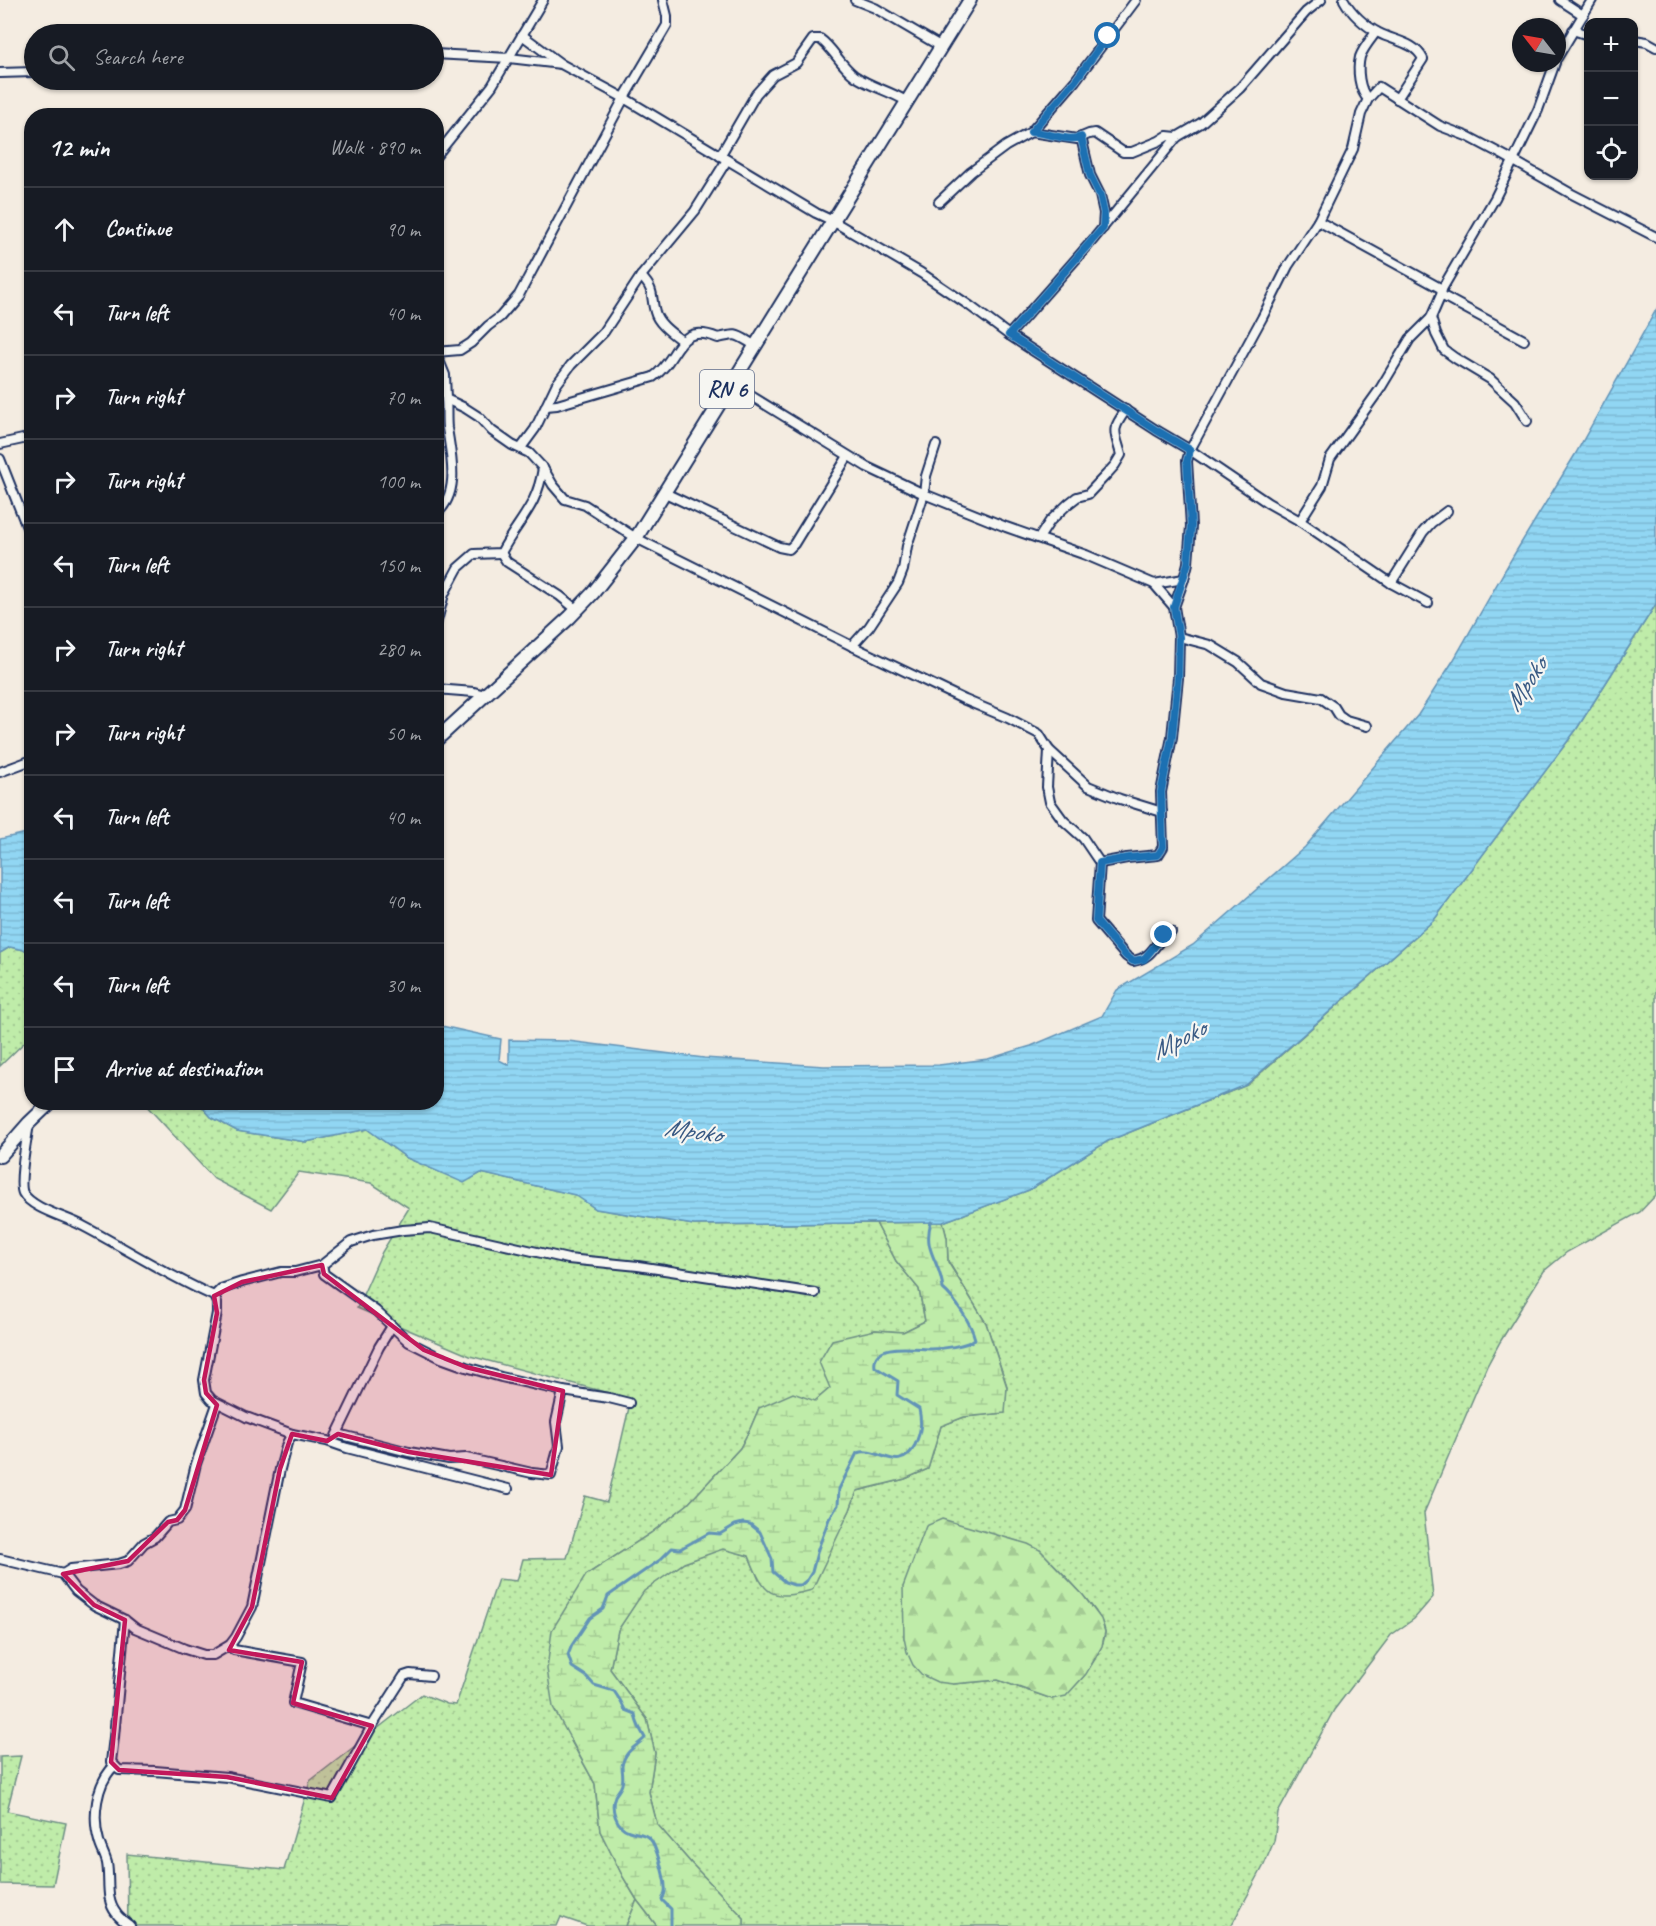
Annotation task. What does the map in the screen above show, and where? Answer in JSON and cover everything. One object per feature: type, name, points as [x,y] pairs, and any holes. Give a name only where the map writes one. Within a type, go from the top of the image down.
[{"type":"main road","name":"RN 6","points":[[444,733],[577,610],[636,538],[831,220],[970,0]]},
{"type":"main road","points":[[0,1156],[43,1110]]},
{"type":"street","points":[[444,146],[475,108],[509,58],[543,0]]},
{"type":"street","points":[[444,352],[460,350],[471,344],[507,310],[519,295],[624,98],[667,25],[663,0]]},
{"type":"street","points":[[855,0],[875,8],[940,46]]},
{"type":"street","points":[[939,202],[978,167],[1006,146],[1031,132],[1075,81],[1136,0]]},
{"type":"street","points":[[1009,335],[1103,228],[1177,137],[1201,123],[1240,88],[1306,12],[1321,0]]},
{"type":"street","points":[[1344,0],[1353,13],[1376,32],[1410,45],[1420,53],[1423,59],[1397,99]]},
{"type":"street","points":[[1560,0],[1583,15]]},
{"type":"street","points":[[1566,42],[1592,0]]},
{"type":"street","points":[[1573,30],[1584,34]]},
{"type":"street","points":[[1368,99],[1363,94],[1360,82],[1360,57],[1376,32]]},
{"type":"street","points":[[522,35],[561,64],[624,98],[921,273],[1009,335],[1190,450],[1268,503],[1300,521],[1391,583],[1428,603]]},
{"type":"street","points":[[521,448],[535,429],[556,385],[571,365],[604,332],[641,276],[695,211],[756,94],[772,75],[796,63],[813,39],[820,39],[825,42],[844,67],[858,78],[906,101]]},
{"type":"street","points":[[1638,41],[1656,47]]},
{"type":"street","points":[[444,55],[561,64]]},
{"type":"street","points":[[1300,521],[1322,486],[1330,459],[1337,447],[1380,389],[1410,339],[1431,318],[1442,292],[1482,223],[1538,110],[1552,72]]},
{"type":"street","points":[[0,74],[24,73]]},
{"type":"street","points":[[1100,863],[1158,855],[1163,847],[1161,792],[1172,737],[1178,678],[1179,637],[1174,607],[1188,563],[1191,526],[1187,461],[1190,450],[1193,440],[1262,318],[1288,266],[1318,221],[1353,148],[1361,114],[1368,99],[1379,87],[1440,126],[1469,137],[1569,193],[1656,237]]},
{"type":"street","points":[[1031,132],[1043,132],[1077,139],[1095,133],[1122,152],[1132,152],[1167,136],[1177,137]]},
{"type":"street","points":[[1081,137],[1090,175],[1100,195],[1104,213],[1103,228]]},
{"type":"street","points":[[1318,221],[1524,340]]},
{"type":"street","points":[[641,276],[652,290],[655,314],[663,325],[682,342]]},
{"type":"street","points":[[1431,318],[1444,350],[1490,379],[1515,402],[1527,422]]},
{"type":"street","points":[[546,406],[557,405],[653,377],[662,371],[682,342],[697,333],[705,333],[718,338],[730,333],[754,345]]},
{"type":"street","points":[[444,373],[447,426],[453,463],[448,498],[444,505]]},
{"type":"street","points":[[730,383],[848,456],[895,482],[1086,555],[1154,584],[1174,607]]},
{"type":"street","points":[[446,399],[472,412],[512,445],[529,453],[565,499],[585,505],[636,538],[852,646],[965,700],[1008,717],[1039,734],[1049,750],[1088,786],[1162,812]]},
{"type":"street","points":[[1039,538],[1056,515],[1077,497],[1088,494],[1115,465],[1121,455],[1114,434],[1115,427],[1126,410]]},
{"type":"street","points":[[0,444],[24,439]]},
{"type":"street","points":[[852,646],[861,638],[898,583],[936,446]]},
{"type":"street","points":[[663,492],[779,547],[789,549],[848,456]]},
{"type":"street","points":[[0,459],[24,520]]},
{"type":"street","points":[[501,553],[536,499],[543,468]]},
{"type":"street","points":[[1391,583],[1423,532],[1447,512]]},
{"type":"street","points":[[444,594],[458,568],[474,554],[501,553]]},
{"type":"street","points":[[501,553],[507,562],[560,596],[577,610]]},
{"type":"street","points":[[1154,584],[1184,579]]},
{"type":"street","points":[[1179,637],[1210,645],[1238,662],[1261,683],[1286,692],[1321,698],[1334,706],[1339,715],[1346,720],[1367,726]]},
{"type":"street","points":[[444,690],[486,695]]},
{"type":"street","points":[[1049,750],[1047,787],[1050,802],[1063,820],[1083,838],[1100,863],[1096,921],[1133,961],[1144,959],[1164,935],[1171,932]]},
{"type":"street","points":[[0,772],[24,763]]},
{"type":"street","points":[[29,1123],[21,1185],[25,1195],[33,1204],[83,1226],[164,1272],[214,1296],[218,1312],[204,1380],[206,1393],[217,1404],[292,1434],[327,1441],[346,1448],[508,1489]]},
{"type":"street","points":[[214,1296],[221,1289],[242,1282],[322,1265],[351,1242],[373,1235],[430,1228],[568,1259],[638,1266],[815,1293]]},
{"type":"street","points":[[322,1265],[324,1274],[376,1311],[409,1342],[441,1358],[466,1367],[629,1403]]},
{"type":"street","points":[[327,1441],[339,1434],[379,1347],[392,1326]]},
{"type":"street","points":[[339,1434],[409,1452],[449,1459],[466,1458],[551,1475],[559,1446],[556,1422],[563,1390]]},
{"type":"street","points":[[63,1574],[71,1569],[128,1561],[168,1522],[177,1520],[185,1510],[195,1464],[217,1404]]},
{"type":"street","points":[[0,1559],[63,1574],[76,1591],[94,1605],[135,1628],[204,1654],[213,1655],[230,1645],[252,1607],[279,1469],[292,1434]]},
{"type":"street","points":[[124,1620],[114,1737],[110,1754],[111,1762],[119,1770],[155,1770],[227,1777],[332,1798],[372,1726],[404,1676],[410,1674],[431,1676]]},
{"type":"street","points":[[230,1645],[234,1650],[302,1662],[293,1703],[372,1726]]},
{"type":"street","points":[[114,1766],[102,1782],[96,1810],[96,1824],[108,1872],[111,1903],[116,1913],[130,1926]]},
{"type":"highlighted area","points":[[322,1265],[324,1274],[424,1350],[466,1367],[563,1391],[551,1475],[409,1452],[338,1434],[327,1441],[292,1434],[280,1469],[252,1607],[229,1650],[302,1662],[293,1703],[372,1726],[332,1798],[227,1777],[119,1770],[111,1762],[125,1620],[94,1605],[63,1574],[128,1561],[168,1522],[177,1520],[185,1510],[217,1405],[206,1393],[204,1380],[217,1313],[214,1296],[242,1282]]},
{"type":"green space","points":[[1656,604],[1656,1195],[1640,1212],[1567,1252],[1544,1271],[1500,1342],[1487,1366],[1424,1513],[1433,1597],[1414,1619],[1391,1635],[1334,1710],[1278,1813],[1274,1841],[1264,1865],[1231,1926],[744,1926],[744,1918],[657,1824],[649,1792],[655,1753],[647,1719],[610,1669],[618,1630],[643,1591],[684,1563],[723,1548],[749,1556],[759,1580],[831,1547],[857,1491],[905,1479],[928,1469],[941,1426],[964,1417],[1004,1413],[1007,1386],[986,1323],[948,1261],[947,1238],[943,1222],[1029,1190],[1108,1141],[1247,1085],[1434,920],[1576,730]],"holes":[[[1040,1550],[1089,1602],[1103,1624],[1105,1633],[1102,1647],[1085,1674],[1073,1687],[1052,1699],[998,1680],[953,1684],[904,1638],[905,1623]]]},
{"type":"green space","points":[[10,947],[24,950],[24,1043],[0,1066],[0,953]]},
{"type":"green space","points":[[150,1110],[205,1110],[211,1117],[237,1131],[306,1142],[367,1129],[407,1158],[464,1182],[481,1173],[576,1195],[596,1209],[694,1225],[876,1223],[896,1261],[919,1289],[925,1321],[903,1332],[875,1330],[830,1388],[815,1401],[759,1408],[740,1448],[688,1504],[651,1533],[586,1575],[571,1741],[595,1784],[600,1831],[637,1900],[626,1926],[587,1926],[561,1917],[557,1926],[128,1926],[127,1854],[284,1870],[310,1781],[422,1694],[447,1704],[456,1705],[498,1579],[517,1581],[523,1559],[567,1558],[585,1496],[607,1502],[631,1399],[470,1356],[357,1308],[382,1252],[409,1208],[371,1183],[299,1172],[271,1209],[214,1179]]},
{"type":"green space","points":[[943,1222],[947,1238],[948,1262],[986,1323],[1007,1387],[1005,1413],[964,1417],[941,1426],[928,1469],[905,1479],[857,1491],[812,1590],[787,1595],[771,1592],[760,1580],[749,1556],[723,1549],[684,1563],[644,1591],[618,1630],[610,1669],[647,1719],[655,1753],[649,1792],[657,1824],[744,1918],[744,1926],[657,1926],[623,1877],[600,1831],[595,1784],[553,1707],[547,1669],[552,1630],[586,1575],[651,1533],[688,1504],[740,1448],[759,1408],[793,1393],[815,1401],[830,1388],[819,1362],[832,1340],[875,1330],[903,1332],[925,1321],[919,1289],[896,1261],[876,1223]]},
{"type":"green space","points":[[942,1519],[1028,1544],[1040,1550],[1083,1595],[1101,1619],[1105,1632],[1102,1646],[1086,1674],[1066,1696],[1052,1699],[998,1680],[953,1684],[937,1682],[922,1675],[913,1665],[904,1638],[903,1587],[926,1526]]},
{"type":"green space","points":[[21,1756],[7,1811],[66,1823],[53,1885],[0,1884],[0,1757]]},
{"type":"green space","points":[[637,1900],[657,1926],[626,1926]]},
{"type":"water","name":"Mpoko","points":[[1656,310],[1656,604],[1576,730],[1434,920],[1246,1085],[1108,1141],[1029,1190],[943,1222],[694,1225],[596,1209],[575,1195],[481,1173],[464,1183],[407,1158],[367,1129],[306,1142],[237,1131],[211,1117],[205,1110],[444,1110],[444,1027],[501,1039],[499,1060],[509,1065],[509,1040],[568,1041],[704,1058],[824,1066],[939,1065],[988,1059],[1031,1046],[1102,1016],[1117,990],[1193,945],[1305,847],[1418,715],[1453,661],[1576,453]]},
{"type":"water","points":[[24,834],[24,950],[10,947],[0,953],[0,839]]},
{"type":"waterway","points":[[671,1926],[671,1909],[662,1900],[665,1883],[652,1842],[645,1835],[624,1829],[615,1817],[613,1806],[615,1796],[623,1782],[623,1761],[628,1752],[645,1738],[635,1714],[625,1710],[614,1691],[594,1685],[586,1676],[572,1667],[568,1655],[590,1618],[603,1609],[608,1596],[660,1560],[672,1548],[680,1549],[709,1533],[720,1534],[735,1525],[750,1524],[760,1532],[772,1559],[773,1572],[785,1582],[794,1585],[801,1585],[807,1580],[812,1572],[829,1519],[838,1505],[839,1489],[857,1453],[873,1453],[888,1458],[902,1459],[909,1454],[919,1436],[921,1423],[919,1409],[897,1395],[898,1381],[875,1367],[880,1353],[895,1348],[947,1348],[966,1344],[975,1339],[962,1312],[943,1289],[942,1279],[930,1249],[931,1222]]},
{"type":"route","points":[[1108,36],[1075,81],[1044,114],[1031,132],[1043,132],[1067,138],[1081,137],[1086,153],[1086,164],[1100,195],[1104,213],[1103,228],[1009,335],[1190,450],[1187,461],[1191,526],[1188,563],[1174,607],[1179,637],[1178,678],[1172,737],[1161,792],[1163,847],[1158,855],[1100,863],[1096,921],[1133,961],[1144,959],[1164,935]]}]
